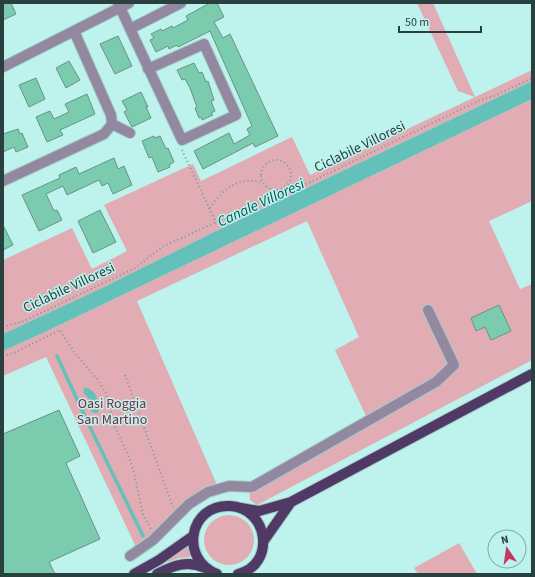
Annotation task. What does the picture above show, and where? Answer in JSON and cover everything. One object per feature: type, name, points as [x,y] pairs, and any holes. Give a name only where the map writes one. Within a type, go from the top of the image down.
[{"type":"main road","points":[[206,568],[201,564],[195,553],[193,536],[197,524],[205,514],[211,510],[222,506],[235,506],[259,511],[291,502],[532,374]]},
{"type":"main road","points":[[263,542],[291,502]]},
{"type":"main road","points":[[238,574],[250,570],[260,556],[263,542],[261,528],[258,522],[248,512],[241,508]]},
{"type":"main road","points":[[134,574],[159,560],[193,536]]},
{"type":"main road","points":[[161,572],[179,565],[195,564],[217,574]]},
{"type":"street","points":[[130,29],[181,3]]},
{"type":"street","points":[[3,67],[74,31],[122,4],[130,29],[148,70],[182,140],[236,115],[204,44],[148,70]]},
{"type":"street","points":[[3,181],[104,134],[112,124],[111,115],[74,31]]},
{"type":"street","points":[[112,124],[130,133]]},
{"type":"street","points":[[130,556],[153,540],[189,504],[208,492],[229,486],[252,487],[436,382],[454,365],[428,310]]},
{"type":"path","name":"Ciclabile Villoresi","points":[[3,327],[24,321],[135,268],[162,247],[284,191],[302,186],[478,101],[496,96],[532,78]]},
{"type":"path","points":[[182,140],[180,146],[216,223]]},
{"type":"path","points":[[210,208],[219,195],[225,189],[234,184],[250,180],[263,183],[273,190],[280,190],[290,183],[292,176],[291,170],[283,161],[270,161],[262,170],[261,177],[263,183]]},
{"type":"path","points":[[3,356],[16,352],[60,330],[74,352],[98,380],[106,393],[113,422],[134,472],[141,508],[151,531],[153,540]]},
{"type":"path","points":[[125,375],[177,517]]},
{"type":"green space","points":[[417,3],[433,3],[475,97],[458,91]]},
{"type":"green space","points":[[532,70],[532,81],[212,233],[102,288],[3,334],[3,260],[72,228],[92,269],[127,251],[104,205],[193,164],[201,181],[292,137],[310,175]]},
{"type":"green space","name":"Oasi Roggia San Martino","points":[[532,99],[532,201],[489,221],[520,289],[532,284],[532,360],[257,505],[250,500],[249,489],[366,416],[335,350],[359,337],[307,221],[137,301],[217,485],[152,537],[136,547],[46,357],[3,376],[3,351]]},
{"type":"green space","points":[[224,515],[234,515],[247,522],[254,535],[254,545],[247,558],[234,565],[224,565],[215,561],[208,554],[204,545],[204,535],[208,526],[215,519]]},
{"type":"green space","points":[[459,543],[477,574],[418,574],[414,568]]},
{"type":"green space","points":[[188,546],[191,557],[179,558],[167,562],[166,560]]},
{"type":"water","points":[[532,81],[532,99],[3,351],[3,334],[102,288],[212,233]]},
{"type":"water","points":[[85,387],[92,391],[97,397],[98,413],[91,411],[89,399],[83,392]]},
{"type":"building","points":[[3,3],[11,3],[16,14],[3,20]]},
{"type":"building","points":[[210,3],[217,3],[224,17],[214,22],[223,38],[230,34],[278,136],[255,147],[253,143],[203,169],[194,151],[229,133],[234,144],[250,135],[247,129],[252,126],[210,31],[178,47],[177,45],[169,49],[168,46],[156,52],[150,40],[154,38],[151,34],[172,26],[173,28],[188,20],[186,16]]},
{"type":"building","points":[[118,36],[132,66],[115,74],[100,44]]},
{"type":"building","points":[[69,61],[80,80],[66,88],[56,68]]},
{"type":"building","points":[[194,63],[199,73],[202,72],[206,82],[208,81],[214,100],[211,101],[215,111],[211,113],[213,115],[202,120],[201,117],[199,118],[195,108],[197,107],[190,88],[185,79],[182,80],[177,70]]},
{"type":"building","points":[[36,78],[45,99],[29,107],[19,85]]},
{"type":"building","points":[[141,92],[151,118],[132,127],[124,112],[127,110],[122,101]]},
{"type":"building","points":[[87,94],[95,114],[60,130],[63,135],[47,142],[36,117],[50,111],[54,119],[69,112],[65,104]]},
{"type":"building","points":[[18,129],[20,134],[22,133],[28,147],[16,152],[14,147],[3,152],[3,134]]},
{"type":"building","points":[[154,136],[155,138],[160,136],[166,149],[168,148],[174,162],[169,165],[170,167],[158,172],[152,157],[149,158],[142,141]]},
{"type":"building","points":[[114,158],[118,169],[124,166],[132,185],[113,194],[108,183],[102,186],[99,180],[67,195],[63,186],[46,194],[54,211],[57,210],[62,220],[39,231],[22,195],[60,178],[59,175],[76,167],[79,174]]},
{"type":"building","points":[[100,210],[116,242],[93,253],[78,221]]},
{"type":"building","points":[[3,225],[13,245],[3,250]]},
{"type":"building","points":[[499,305],[511,331],[491,340],[485,327],[476,331],[471,318]]},
{"type":"building","points":[[59,410],[80,456],[66,463],[100,539],[49,562],[55,574],[3,574],[3,434]]},
{"type":"waterway","points":[[57,356],[143,536]]},
{"type":"water label","name":"Canale Villoresi","points":[[261,203]]}]
